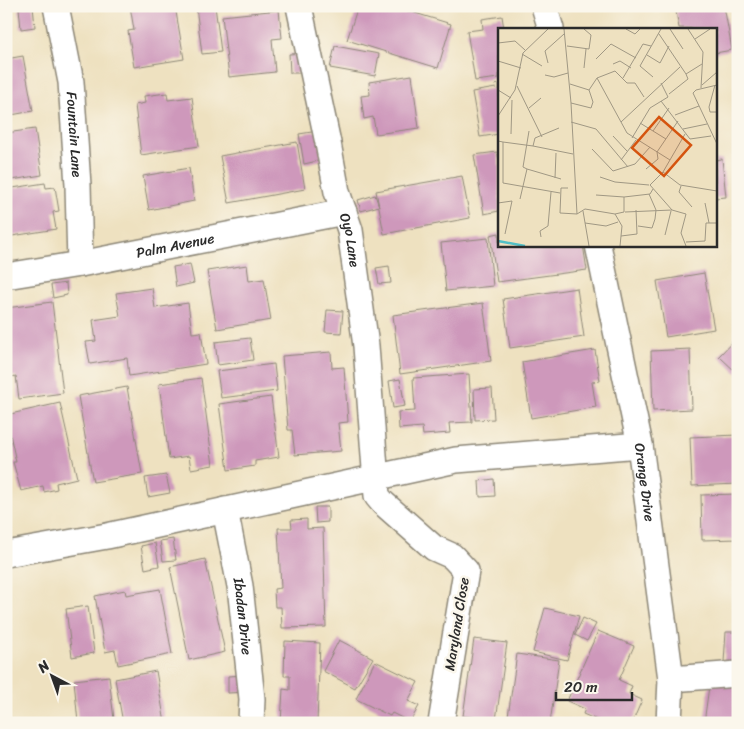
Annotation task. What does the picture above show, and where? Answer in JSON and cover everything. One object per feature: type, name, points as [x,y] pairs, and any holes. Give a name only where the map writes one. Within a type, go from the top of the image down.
[{"type":"street","name":"Fountain Lane","points":[[56,6],[71,82],[78,186],[80,264]]},
{"type":"street","name":"Oyo Lane","points":[[299,6],[337,192],[350,230],[366,346],[375,478]]},
{"type":"street","points":[[544,6],[551,28]]},
{"type":"street","name":"Palm Avenue","points":[[6,276],[80,264],[344,212]]},
{"type":"street","name":"Orange Drive","points":[[598,246],[640,444],[671,679],[669,723]]},
{"type":"street","points":[[6,554],[107,536],[456,460],[640,444]]},
{"type":"street","name":"Maryland Close","points":[[375,478],[377,496],[382,503],[434,548],[452,556],[466,571],[440,723]]},
{"type":"street","name":"Ibadan Drive","points":[[225,510],[240,586],[252,699],[251,723]]},
{"type":"street","points":[[671,679],[738,674]]},
{"type":"building","points":[[33,6],[35,27],[21,29],[19,8]]},
{"type":"building","points":[[130,6],[175,6],[184,59],[134,67],[128,31],[134,30]]},
{"type":"building","points":[[215,6],[221,52],[202,54],[196,7]]},
{"type":"building","points":[[358,6],[392,6],[451,24],[438,68],[347,40]]},
{"type":"building","points":[[675,6],[724,6],[732,50],[716,53],[716,28],[679,28]]},
{"type":"building","points":[[279,10],[282,38],[272,39],[275,72],[229,77],[222,16]]},
{"type":"building","points":[[502,16],[504,28],[498,28],[498,78],[475,81],[467,31],[483,29],[482,19]]},
{"type":"building","points":[[335,46],[379,54],[375,76],[330,68]]},
{"type":"building","points":[[306,53],[306,73],[290,73],[289,54]]},
{"type":"building","points":[[23,56],[33,111],[6,116],[6,59]]},
{"type":"building","points":[[412,75],[419,128],[376,134],[373,117],[364,119],[361,96],[370,95],[369,82]]},
{"type":"building","points":[[498,84],[498,134],[480,137],[472,92],[496,88],[495,85]]},
{"type":"building","points":[[167,93],[168,100],[192,97],[199,146],[141,155],[135,105],[145,103],[144,96]]},
{"type":"building","points":[[35,129],[42,175],[6,181],[6,133]]},
{"type":"building","points":[[318,131],[322,160],[304,164],[299,134]]},
{"type":"building","points":[[297,142],[305,189],[229,203],[220,156]]},
{"type":"building","points":[[497,152],[498,211],[484,214],[474,155]]},
{"type":"building","points":[[722,159],[726,197],[716,198],[716,160]]},
{"type":"building","points":[[189,168],[194,201],[149,210],[143,176]]},
{"type":"building","points":[[462,176],[470,218],[384,234],[376,191]]},
{"type":"building","points":[[45,183],[46,188],[55,187],[59,211],[53,212],[56,229],[6,237],[6,189]]},
{"type":"building","points":[[375,195],[379,206],[361,211],[358,200]]},
{"type":"building","points":[[498,233],[498,246],[583,246],[587,270],[497,282],[490,235]]},
{"type":"building","points":[[488,238],[493,286],[446,291],[441,243]]},
{"type":"building","points":[[190,264],[194,283],[176,287],[173,267]]},
{"type":"building","points":[[247,265],[249,281],[264,279],[271,320],[217,329],[207,271]]},
{"type":"building","points":[[389,266],[391,283],[379,284],[376,268]]},
{"type":"building","points":[[704,273],[714,329],[666,337],[657,281]]},
{"type":"building","points":[[66,283],[67,295],[53,298],[51,285]]},
{"type":"building","points":[[152,288],[155,308],[188,303],[192,333],[201,332],[206,364],[129,376],[127,358],[90,364],[86,342],[96,341],[93,320],[120,316],[116,293]]},
{"type":"building","points":[[577,288],[584,337],[510,348],[503,299]]},
{"type":"building","points":[[52,302],[63,393],[19,399],[16,376],[11,377],[6,336],[6,308]]},
{"type":"building","points":[[483,303],[491,361],[400,374],[393,315]]},
{"type":"building","points":[[327,310],[343,311],[341,333],[325,332]]},
{"type":"building","points":[[738,336],[738,374],[719,356]]},
{"type":"building","points":[[250,338],[253,360],[218,365],[215,342]]},
{"type":"building","points":[[690,349],[692,409],[653,411],[651,351]]},
{"type":"building","points":[[595,350],[600,381],[592,382],[596,407],[531,418],[522,362]]},
{"type":"building","points":[[331,352],[332,368],[344,367],[348,422],[338,423],[341,451],[295,455],[292,430],[288,430],[282,356]]},
{"type":"building","points":[[274,364],[277,391],[221,398],[217,371]]},
{"type":"building","points":[[469,374],[472,422],[449,423],[450,433],[423,435],[422,427],[399,429],[398,412],[415,411],[413,378]]},
{"type":"building","points":[[201,378],[213,465],[191,469],[189,456],[169,459],[159,384]]},
{"type":"building","points":[[400,379],[405,406],[393,408],[389,381]]},
{"type":"building","points":[[127,387],[142,474],[93,482],[78,396]]},
{"type":"building","points":[[492,388],[494,419],[475,420],[474,389]]},
{"type":"building","points":[[271,397],[279,457],[255,461],[255,466],[228,470],[219,404]]},
{"type":"building","points":[[60,403],[77,478],[56,483],[57,489],[44,492],[43,486],[21,491],[13,462],[16,462],[6,415]]},
{"type":"building","points":[[738,435],[738,484],[692,486],[690,437]]},
{"type":"building","points":[[166,475],[170,493],[148,497],[145,478]]},
{"type":"building","points":[[494,479],[495,496],[480,497],[479,481]]},
{"type":"building","points":[[738,494],[738,539],[702,540],[701,495]]},
{"type":"building","points":[[315,507],[328,507],[328,522],[316,523]]},
{"type":"building","points":[[307,519],[307,529],[323,528],[326,627],[282,628],[281,607],[275,607],[274,589],[281,588],[278,528],[292,528],[291,520]]},
{"type":"building","points":[[173,539],[176,560],[163,561],[160,541]]},
{"type":"building","points":[[155,543],[159,566],[145,569],[141,546]]},
{"type":"building","points":[[205,559],[225,652],[189,660],[170,567]]},
{"type":"building","points":[[160,589],[172,654],[118,665],[115,650],[105,652],[95,596],[125,590],[126,595]]},
{"type":"building","points":[[88,606],[94,653],[72,657],[66,609]]},
{"type":"building","points":[[545,608],[579,616],[567,660],[533,652]]},
{"type":"building","points":[[583,618],[596,624],[587,641],[575,635]]},
{"type":"building","points":[[598,631],[634,646],[619,680],[632,686],[629,694],[642,700],[632,723],[604,723],[583,714],[585,709],[567,701]]},
{"type":"building","points":[[726,632],[738,632],[738,662],[724,662]]},
{"type":"building","points":[[474,639],[507,643],[496,720],[463,716]]},
{"type":"building","points":[[339,640],[373,658],[355,688],[323,671]]},
{"type":"building","points":[[285,641],[320,643],[317,723],[281,723],[283,689],[290,690],[290,676],[284,676]]},
{"type":"building","points":[[517,654],[559,660],[550,723],[507,723]]},
{"type":"building","points":[[375,661],[418,682],[408,701],[419,706],[410,722],[392,713],[390,716],[356,699]]},
{"type":"building","points":[[156,671],[165,723],[123,723],[115,679]]},
{"type":"building","points":[[246,675],[247,692],[228,693],[228,676]]},
{"type":"building","points":[[109,676],[114,720],[78,723],[74,680]]},
{"type":"building","points":[[710,679],[738,682],[738,723],[704,723]]}]
